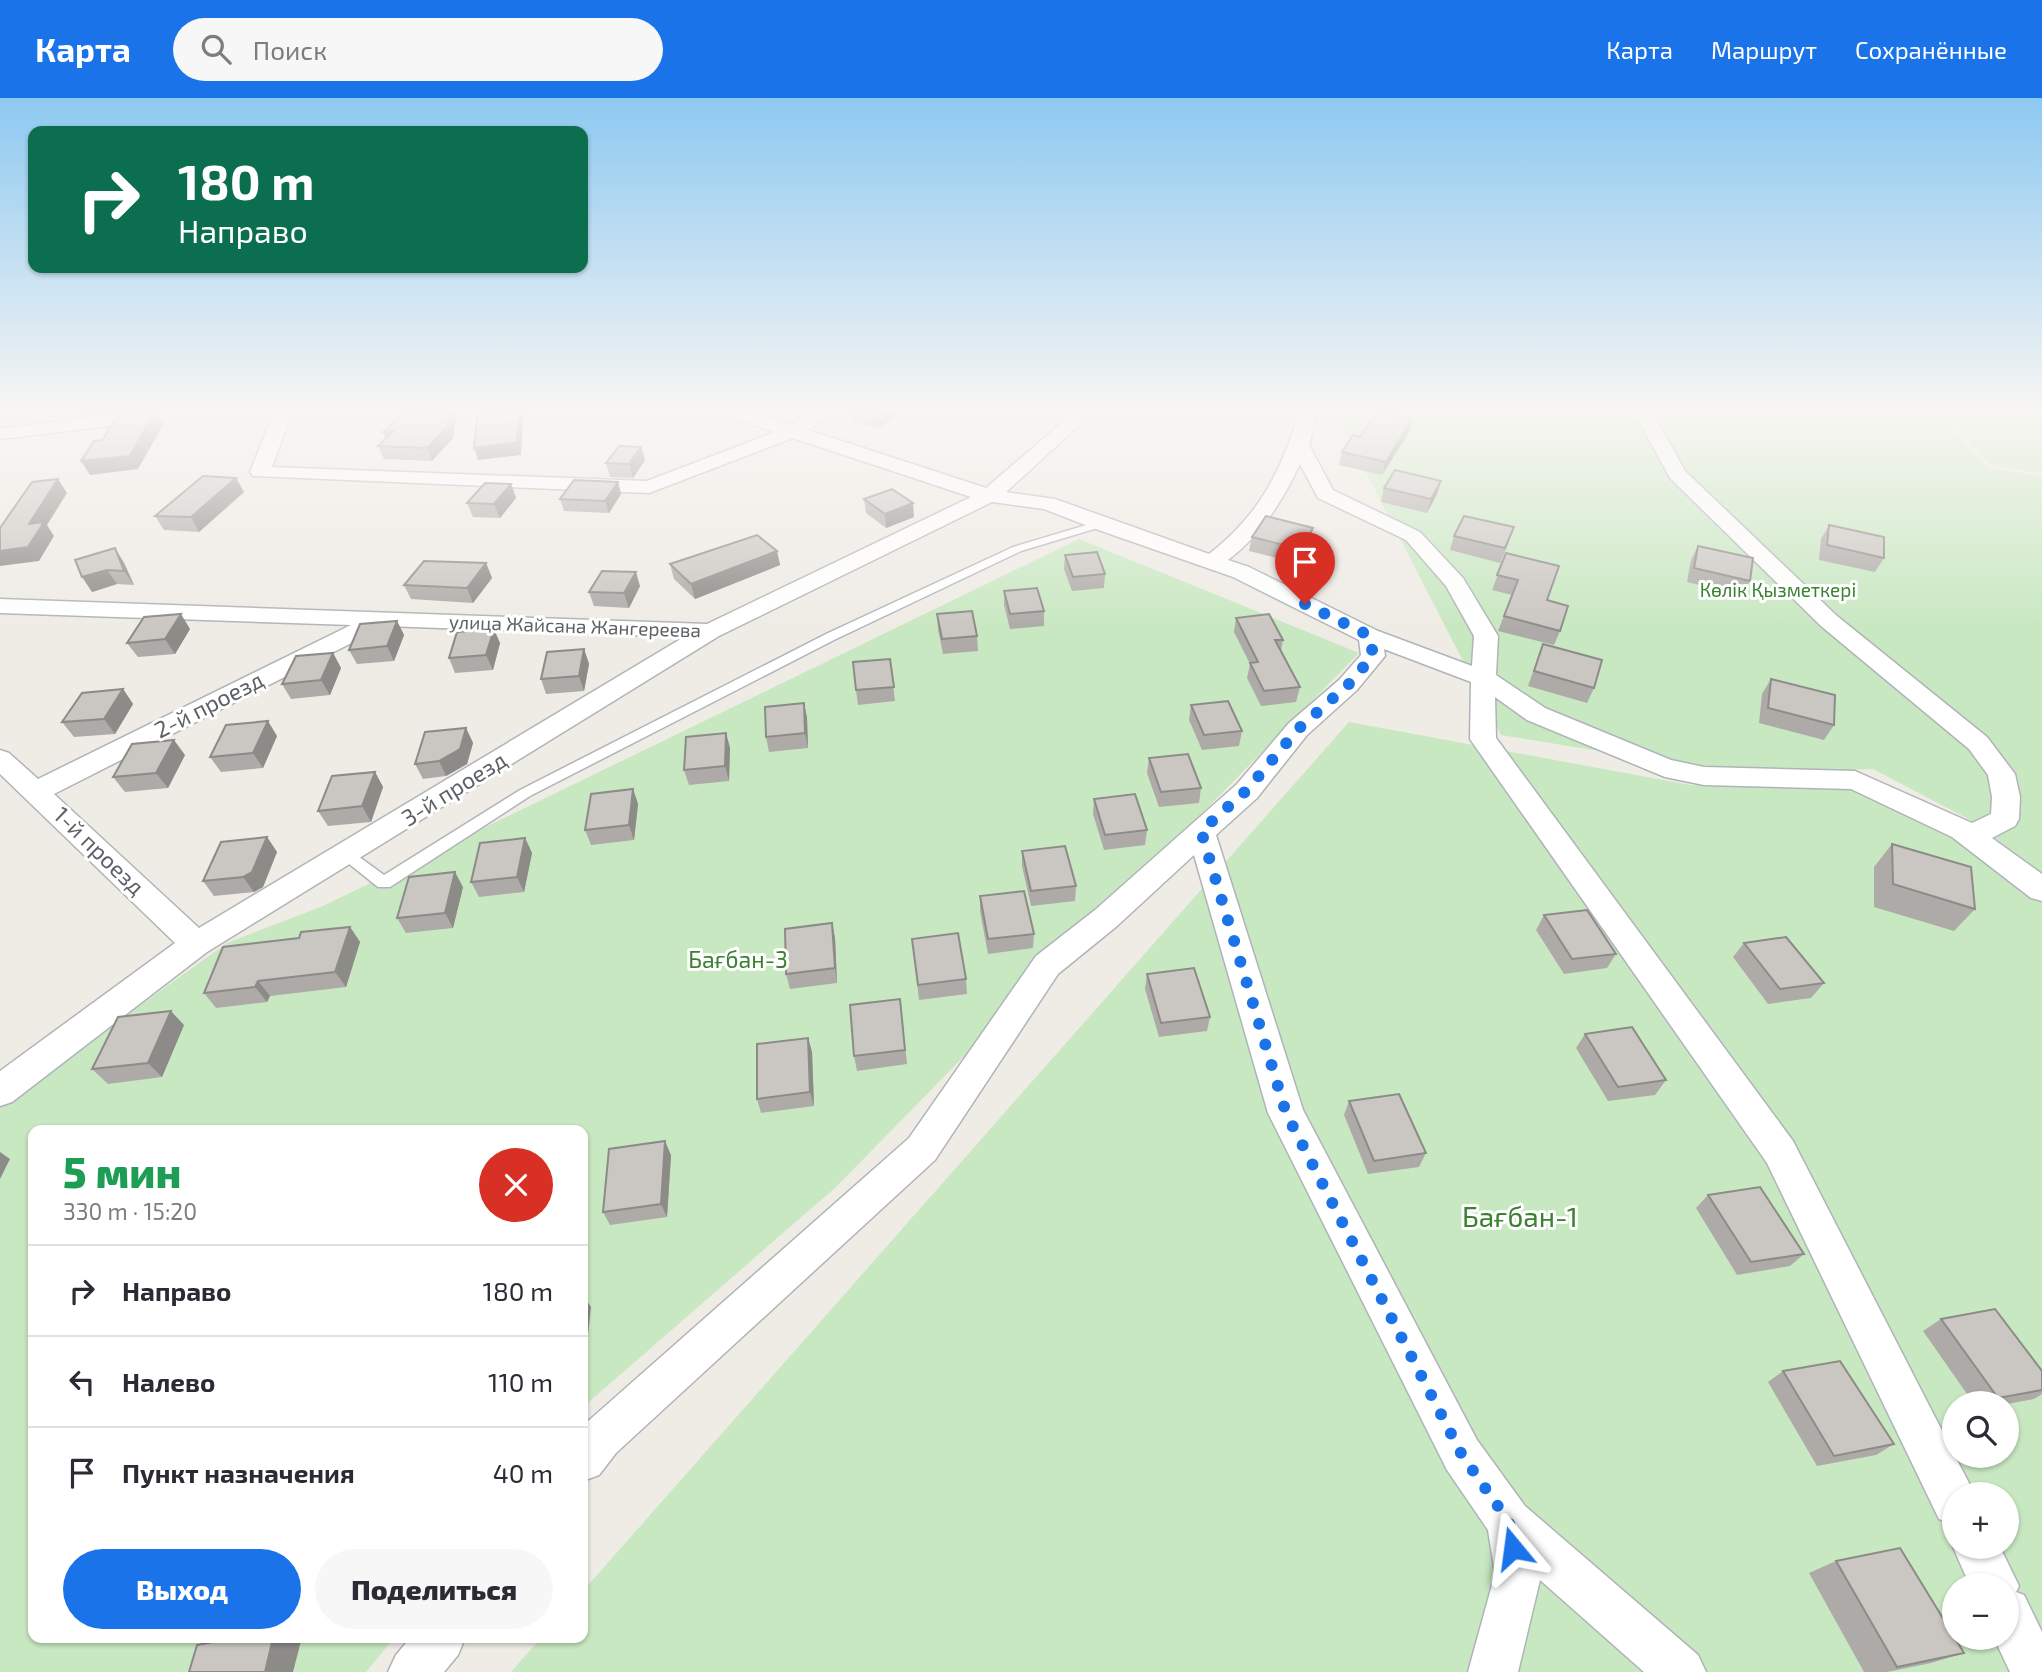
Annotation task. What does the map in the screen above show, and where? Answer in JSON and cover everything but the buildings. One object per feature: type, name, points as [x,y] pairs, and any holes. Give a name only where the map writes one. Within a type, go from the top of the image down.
[{"type":"street","points":[[557,483],[649,487],[658,483]]},
{"type":"street","points":[[951,483],[989,496],[1048,503],[1100,524],[1241,572],[1370,636],[1485,679],[1536,714],[1665,768],[1704,776],[1855,780],[1971,836],[2042,890]]},
{"type":"street","name":"улица Жайсана Жангереева","points":[[0,606],[711,631],[989,496],[1003,483]]},
{"type":"street","points":[[1212,562],[1244,537],[1260,520],[1281,483]]},
{"type":"street","points":[[1320,483],[1325,494],[1413,536],[1455,583],[1486,636],[1481,713],[1483,739],[1780,1152],[1945,1482]]},
{"type":"street","points":[[1687,483],[1829,621],[1978,743],[2001,774],[2006,797],[2005,819],[1971,836]]},
{"type":"street","name":"2-й проезд","points":[[37,791],[380,620]]},
{"type":"street","name":"3-й проезд","points":[[0,1091],[196,944],[711,631]]},
{"type":"street","points":[[588,1453],[601,1438],[922,1149],[1047,965],[1106,918],[1247,790],[1298,729],[1357,675],[1373,656],[1370,636]]},
{"type":"street","name":"1-й проезд","points":[[0,759],[37,791],[196,944]]},
{"type":"street","points":[[1201,831],[1286,1113],[1462,1455],[1509,1522],[1681,1672]]},
{"type":"street","points":[[1493,1672],[1517,1574],[1509,1522]]},
{"type":"street","points":[[2019,1637],[2036,1672]]},
{"type":"street","points":[[413,1672],[437,1643]]},
{"type":"lane","points":[[346,855],[384,883],[525,793],[818,644],[1017,549],[1100,524]]},
{"type":"green space","name":"Көлік Қызметкері","points":[[1372,483],[2042,483],[2042,873],[1974,822],[1873,769],[1770,772],[1674,763],[1501,735]]},
{"type":"green space","name":"Бағбан-3","points":[[1079,539],[1359,653],[836,1187],[588,1403],[588,1125],[28,1125],[28,1643],[390,1643],[366,1672],[0,1672],[0,1106],[227,943],[323,906]]},
{"type":"green space","name":"Бағбан-1","points":[[1349,722],[1690,785],[1853,789],[1956,839],[2042,903],[2042,1672],[511,1672],[537,1643],[588,1643],[588,1585]]},
{"type":"route","points":[[1305,604],[1370,636],[1373,656],[1348,685],[1298,729],[1247,790],[1201,831],[1286,1113],[1462,1455],[1509,1522],[1513,1548]]}]
